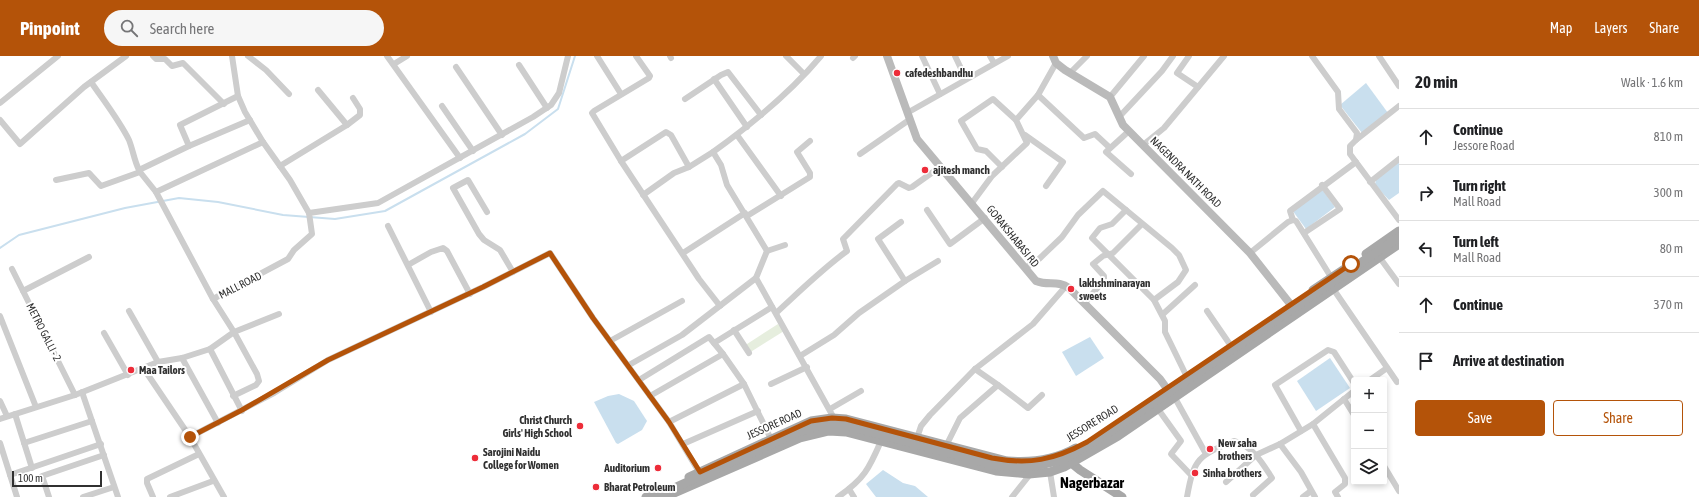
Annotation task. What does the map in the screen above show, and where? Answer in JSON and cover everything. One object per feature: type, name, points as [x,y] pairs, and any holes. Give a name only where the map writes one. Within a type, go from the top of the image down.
[{"type":"main road","name":"JESSORE ROAD","points":[[646,497],[811,421],[835,418],[846,419],[1007,461],[1031,462],[1064,454],[1087,442],[1399,231]]},
{"type":"main road","points":[[654,497],[786,437],[810,428],[831,424],[844,425],[994,465],[1035,466],[1064,459],[1105,435],[1399,237]]},
{"type":"main road","name":"JESSORE ROAD","points":[[665,497],[800,438],[819,432],[846,432],[996,472],[1012,474],[1050,472],[1071,464],[1101,447],[1334,290],[1399,244]]},
{"type":"main road","points":[[1064,454],[1071,464],[1122,497]]},
{"type":"street","points":[[0,103],[58,56]]},
{"type":"street","points":[[1,124],[20,144],[91,82],[126,56]]},
{"type":"street","points":[[153,56],[156,59],[165,59],[172,66],[183,64],[224,104]]},
{"type":"street","points":[[232,56],[238,96],[263,142],[280,166],[309,214],[378,203],[502,135],[547,108],[551,105],[559,93],[568,56]]},
{"type":"street","points":[[248,56],[266,70],[289,94]]},
{"type":"street","points":[[387,56],[460,158]]},
{"type":"street","points":[[394,64],[407,56]]},
{"type":"street","points":[[597,56],[621,94]]},
{"type":"street","points":[[636,56],[650,76],[649,78],[592,113],[643,195],[699,279],[720,306]]},
{"type":"street","points":[[786,56],[804,74]]},
{"type":"street","points":[[643,195],[674,174],[689,167],[713,152],[737,135],[761,115],[821,56]]},
{"type":"street","name":"GORAKSHABASI RD","points":[[887,56],[917,139],[985,218],[1004,244],[1036,281],[1043,283],[1060,283],[1066,286]]},
{"type":"street","points":[[922,56],[940,94]]},
{"type":"street","points":[[955,56],[966,79]]},
{"type":"street","points":[[990,56],[994,63]]},
{"type":"street","points":[[860,154],[908,116],[940,94],[1008,56]]},
{"type":"street","points":[[1070,73],[1087,56]]},
{"type":"street","points":[[1016,120],[1038,95],[1055,60],[1070,73],[1110,97],[1144,56]]},
{"type":"street","points":[[1120,116],[1162,72],[1174,56]]},
{"type":"street","points":[[1189,56],[1177,73],[1198,87]]},
{"type":"street","points":[[1312,56],[1338,92],[1339,109],[1357,133],[1356,140]]},
{"type":"street","points":[[1379,56],[1399,86]]},
{"type":"street","points":[[1143,144],[1164,128],[1222,57]]},
{"type":"street","points":[[519,65],[547,108]]},
{"type":"street","points":[[456,67],[502,135]]},
{"type":"street","points":[[685,99],[725,72],[731,74],[761,115]]},
{"type":"street","points":[[714,79],[747,127]]},
{"type":"street","points":[[91,82],[126,135],[132,148],[133,157],[140,171],[158,195],[213,299]]},
{"type":"street","points":[[318,90],[347,126]]},
{"type":"street","points":[[1038,95],[1084,138],[1095,134],[1110,148]]},
{"type":"street","points":[[189,146],[180,125],[238,96]]},
{"type":"street","name":"NAGENDRA NATH ROAD","points":[[1110,97],[1123,125],[1129,132],[1143,144],[1250,253],[1291,305],[1301,311]]},
{"type":"street","points":[[280,166],[347,126],[360,115],[360,109],[352,98]]},
{"type":"street","points":[[972,203],[992,176],[1002,167],[1027,143],[1016,120],[993,99],[961,121],[977,149],[986,151],[1002,167]]},
{"type":"street","points":[[442,106],[473,151]]},
{"type":"street","points":[[1399,106],[1356,140],[1349,149],[1370,182],[1399,220]]},
{"type":"street","points":[[56,180],[89,173],[100,186],[140,171],[189,146],[250,120]]},
{"type":"street","points":[[621,161],[666,132],[671,135],[689,167]]},
{"type":"street","points":[[1129,132],[1106,152],[1131,174]]},
{"type":"street","points":[[1023,134],[1063,162],[1046,186]]},
{"type":"street","points":[[737,135],[781,196]]},
{"type":"street","points":[[158,195],[263,142]]},
{"type":"street","points":[[683,253],[810,178],[810,173],[797,152],[810,142]]},
{"type":"street","points":[[713,152],[721,165],[726,185],[767,251]]},
{"type":"street","points":[[1370,182],[1399,158]]},
{"type":"street","points":[[1356,162],[1322,185],[1290,211],[1293,220],[1304,233],[1331,277],[1334,290],[1397,382]]},
{"type":"street","points":[[714,342],[774,310],[819,275],[823,268],[847,251],[843,239],[897,184],[899,183],[912,188],[940,167]]},
{"type":"street","points":[[487,212],[468,180],[453,188],[479,234],[484,240],[500,250],[513,272]]},
{"type":"street","points":[[1304,233],[1340,209],[1322,185]]},
{"type":"street","points":[[1025,268],[1039,259],[1062,237],[1078,215],[1101,192],[1107,194],[1179,255],[1186,270],[1178,282],[1154,300]]},
{"type":"street","points":[[926,210],[950,244],[985,218]]},
{"type":"street","points":[[1126,210],[1112,224],[1100,228],[1092,238],[1154,300],[1163,314],[1165,332],[1186,375]]},
{"type":"street","name":"MALL ROAD","points":[[233,396],[256,385],[259,381],[257,374],[234,332],[213,299],[288,259],[298,246],[310,237],[312,231],[309,214]]},
{"type":"street","points":[[1250,253],[1288,222],[1293,220]]},
{"type":"street","points":[[901,222],[878,239],[905,281]]},
{"type":"street","points":[[1085,302],[1104,280],[1104,276],[1093,264],[1103,256],[1109,255],[1142,224]]},
{"type":"street","points":[[388,226],[431,312]]},
{"type":"street","points":[[629,365],[682,335],[720,306],[756,278],[767,251],[785,245]]},
{"type":"street","points":[[408,265],[431,252],[443,248],[447,251],[470,294]]},
{"type":"street","points":[[190,437],[242,410],[328,360],[470,294],[550,253],[610,341],[629,365],[669,422],[700,472]]},
{"type":"street","points":[[23,291],[89,257]]},
{"type":"street","points":[[1380,258],[1399,284]]},
{"type":"street","points":[[800,356],[834,335],[859,313],[905,281],[938,261]]},
{"type":"street","name":"METRO GALLI - 2","points":[[12,268],[75,394]]},
{"type":"street","points":[[756,278],[835,418],[837,431]]},
{"type":"street","points":[[1163,314],[1195,285]]},
{"type":"street","points":[[917,438],[921,426],[930,415],[975,369],[1033,324],[1066,286],[1085,302],[1167,388],[1206,454]]},
{"type":"street","points":[[610,341],[682,301]]},
{"type":"street","points":[[130,311],[158,362]]},
{"type":"street","points":[[1208,311],[1231,346]]},
{"type":"street","points":[[0,419],[82,392],[158,362],[182,358],[210,349],[234,332],[279,314]]},
{"type":"street","points":[[0,316],[2,327],[36,407]]},
{"type":"street","points":[[734,330],[749,353]]},
{"type":"street","points":[[104,333],[128,374]]},
{"type":"street","points":[[639,380],[709,337],[744,384],[770,439]]},
{"type":"street","points":[[210,349],[233,396],[242,410]]},
{"type":"street","points":[[1301,431],[1275,385],[1328,350],[1334,352],[1351,378]]},
{"type":"street","points":[[650,396],[723,354]]},
{"type":"street","points":[[182,358],[218,423]]},
{"type":"street","points":[[771,384],[807,367]]},
{"type":"street","points":[[144,368],[190,437],[224,497]]},
{"type":"street","points":[[1374,377],[1387,368]]},
{"type":"street","points":[[975,369],[1028,408],[1042,395]]},
{"type":"street","points":[[669,422],[744,384]]},
{"type":"street","points":[[946,446],[960,418],[998,385]]},
{"type":"street","points":[[830,409],[861,391]]},
{"type":"street","points":[[82,392],[118,497]]},
{"type":"street","points":[[1226,482],[1256,455],[1280,444],[1313,424],[1351,393]]},
{"type":"street","points":[[1344,399],[1353,413]]},
{"type":"street","points":[[0,401],[7,416]]},
{"type":"street","points":[[1158,409],[1181,441],[1171,454],[1191,475]]},
{"type":"street","points":[[683,444],[758,411]]},
{"type":"street","points":[[15,414],[32,468]]},
{"type":"street","points":[[24,443],[92,422]]},
{"type":"street","points":[[1313,424],[1345,478],[1346,484],[1336,495],[1328,497]]},
{"type":"street","points":[[838,497],[850,489],[870,468],[881,441]]},
{"type":"street","points":[[1187,497],[1194,466],[1206,454],[1234,441],[1256,455],[1272,478],[1253,495]]},
{"type":"street","points":[[0,443],[17,497]]},
{"type":"street","points":[[10,475],[100,444]]},
{"type":"street","points":[[1280,444],[1301,472],[1315,497]]},
{"type":"street","points":[[153,497],[147,483],[147,479],[199,454]]},
{"type":"street","points":[[49,497],[42,476],[104,455]]},
{"type":"street","points":[[1012,497],[1032,473],[1031,462]]},
{"type":"street","points":[[1387,471],[1399,491]]},
{"type":"street","points":[[1050,472],[1054,497]]},
{"type":"street","points":[[170,497],[213,480]]},
{"type":"street","points":[[83,497],[114,487]]},
{"type":"street","points":[[850,489],[854,497]]},
{"type":"street","points":[[1303,497],[1311,491]]},
{"type":"green space","points":[[778,324],[784,331],[749,353],[744,346]]},
{"type":"water","points":[[1366,83],[1388,113],[1362,133],[1340,105]]},
{"type":"water","points":[[1399,160],[1399,193],[1389,200],[1375,185],[1376,178]]},
{"type":"water","points":[[1321,188],[1335,207],[1306,229],[1292,210]]},
{"type":"water","points":[[1090,337],[1104,358],[1076,376],[1062,352]]},
{"type":"water","points":[[1330,358],[1350,388],[1316,411],[1297,381]]},
{"type":"water","points":[[619,394],[634,401],[647,421],[642,430],[618,444],[616,443],[594,402],[608,396]]},
{"type":"water","points":[[883,470],[903,483],[915,486],[928,497],[876,497],[866,484]]},
{"type":"waterway","points":[[0,248],[19,235],[125,208],[179,198],[218,202],[283,215],[335,219],[385,211],[525,134],[558,109],[575,56]]},
{"type":"place","name":"cafedeshbandhu","points":[[897,73]]},
{"type":"place","name":"ajitesh manch","points":[[925,170]]},
{"type":"place","name":"lakhshminarayan sweets","points":[[1071,289]]},
{"type":"place","name":"Maa Tailors","points":[[131,370]]},
{"type":"place","name":"Christ Church Girls' High School","points":[[580,426]]},
{"type":"place","name":"New saha brothers","points":[[1210,449]]},
{"type":"place","name":"Sarojini Naidu College for Women","points":[[475,458]]},
{"type":"place","name":"Auditorium","points":[[658,468]]},
{"type":"place","name":"Sinha brothers","points":[[1195,473]]},
{"type":"place","name":"Bharat Petroleum","points":[[596,487]]},
{"type":"district","name":"Nagerbazar","points":[[1092,483]]},
{"type":"route","points":[[190,437],[274,393],[328,360],[483,287],[550,253],[593,318],[629,365],[669,422],[700,472],[811,421],[821,418],[846,419],[992,458],[1007,461],[1031,462],[1064,454],[1087,442],[1351,264]]}]
